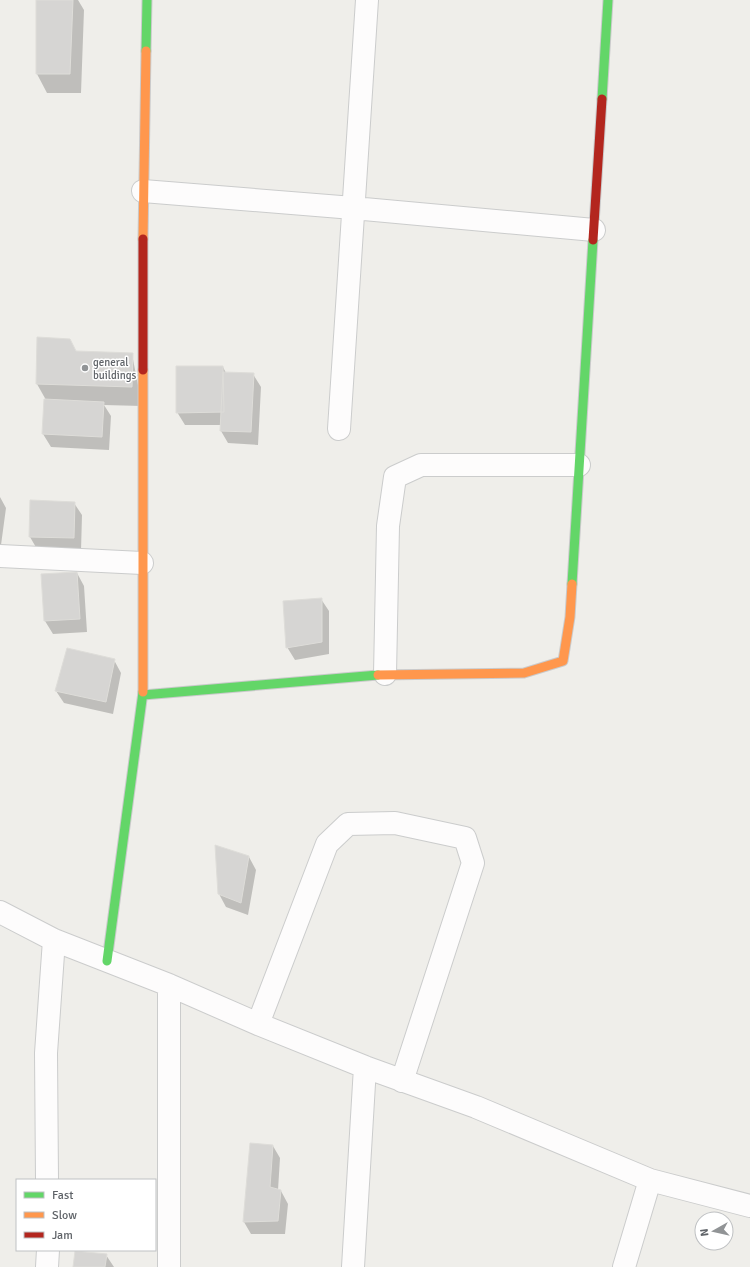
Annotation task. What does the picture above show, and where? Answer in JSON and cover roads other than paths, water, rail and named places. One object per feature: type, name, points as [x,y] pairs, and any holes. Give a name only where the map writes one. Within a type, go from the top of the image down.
[{"type":"street","points":[[107,961],[143,695],[143,191],[147,0]]},
{"type":"street","points":[[340,429],[367,0]]},
{"type":"street","points":[[143,695],[385,674],[524,673],[563,661],[570,617],[608,0]]},
{"type":"street","points":[[143,191],[594,230]]},
{"type":"street","points":[[385,674],[388,526],[395,476],[421,465],[579,465]]},
{"type":"street","points":[[0,556],[142,563]]},
{"type":"street","points":[[258,1024],[326,844],[348,824],[395,823],[465,838],[473,863],[402,1081]]},
{"type":"street","points":[[0,912],[54,940],[169,985],[258,1024],[365,1067],[476,1107],[650,1180],[750,1206]]},
{"type":"street","points":[[47,1179],[46,1053],[54,940]]},
{"type":"street","points":[[169,985],[169,1267]]},
{"type":"street","points":[[353,1267],[365,1067]]},
{"type":"street","points":[[624,1267],[650,1180]]},
{"type":"street","points":[[47,1267],[48,1251]]},
{"type":"place","name":"general buildings","points":[[85,368]]}]
